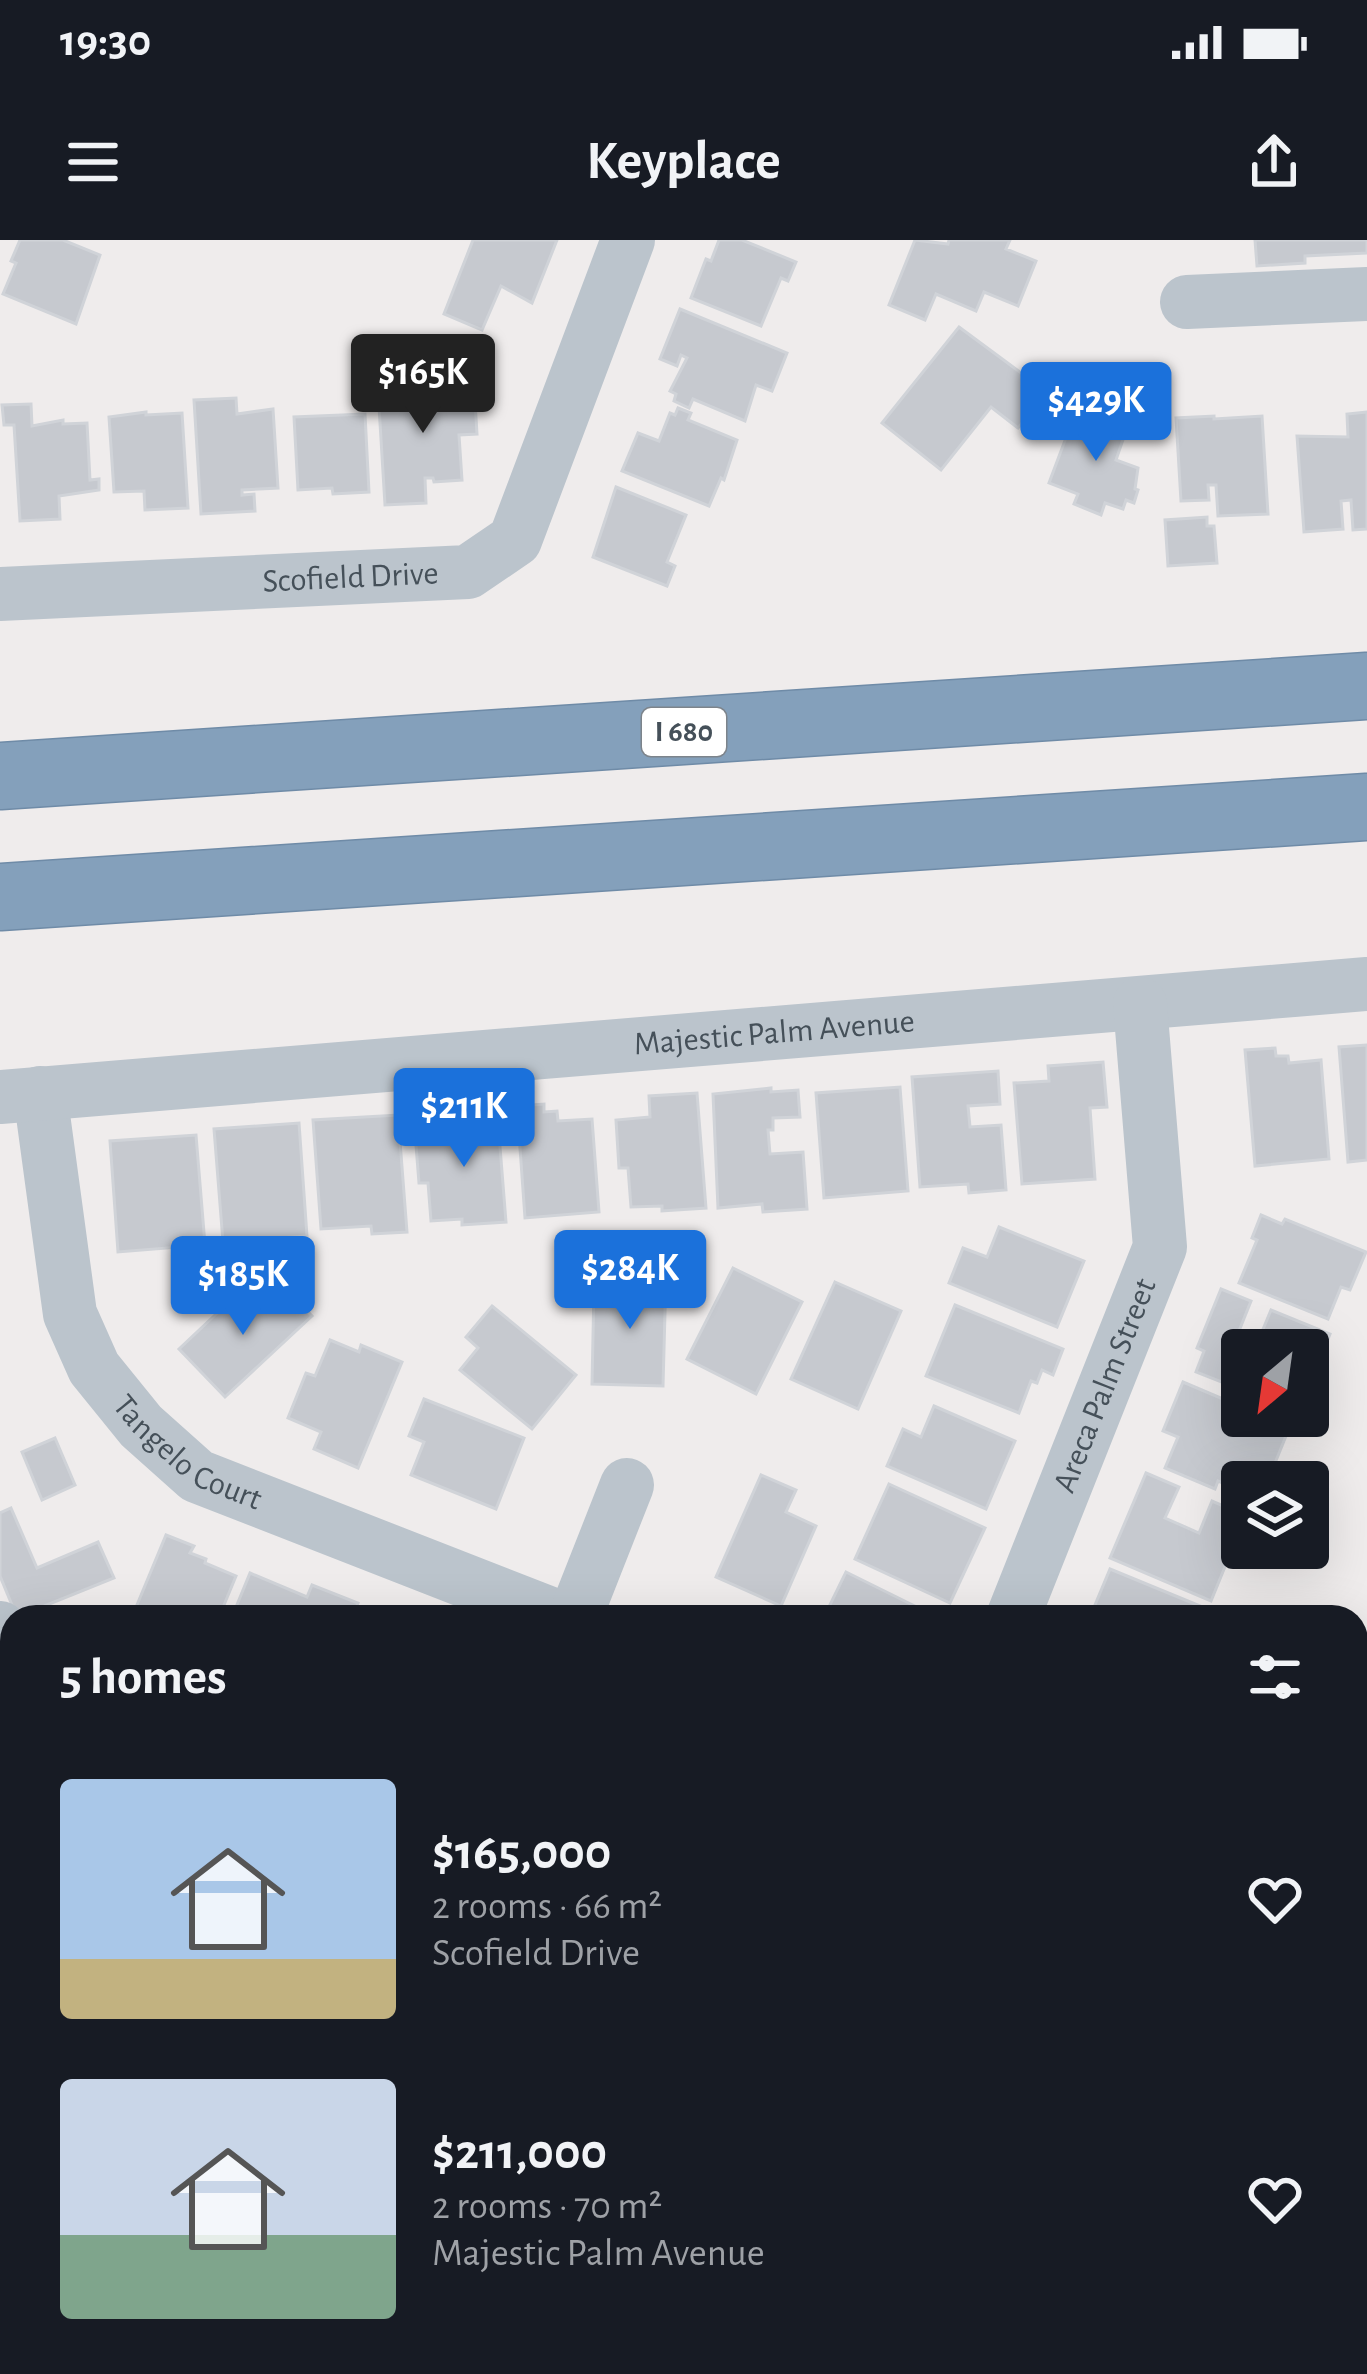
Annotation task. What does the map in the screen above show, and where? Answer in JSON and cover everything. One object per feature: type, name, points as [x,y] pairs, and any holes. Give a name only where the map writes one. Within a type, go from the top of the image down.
[{"type":"highway","name":"I 680","points":[[0,776],[1367,686]]},
{"type":"highway","points":[[0,898],[1367,807]]},
{"type":"highway","points":[[0,926],[382,873]]},
{"type":"street","name":"Scofield Drive","points":[[0,594],[468,572],[515,540],[628,240]]},
{"type":"street","points":[[1187,302],[1367,294]]},
{"type":"street","name":"Majestic Palm Avenue","points":[[20,1095],[1367,984]]},
{"type":"street","name":"Areca Palm Street","points":[[1018,1605],[1160,1246],[1141,1004]]},
{"type":"street","name":"Tangelo Court","points":[[20,1095],[70,1314],[94,1368],[141,1426],[197,1476],[527,1605]]},
{"type":"street","points":[[580,1605],[627,1485]]},
{"type":"building","points":[[20,240],[63,240],[100,255],[76,324],[3,294]]},
{"type":"building","points":[[473,240],[557,240],[532,303],[501,286],[482,330],[444,314]]},
{"type":"building","points":[[719,240],[742,240],[796,262],[788,281],[781,278],[761,326],[691,298]]},
{"type":"building","points":[[915,240],[948,244],[949,240],[1010,240],[1006,249],[1036,261],[1018,306],[984,292],[976,311],[936,294],[925,320],[889,305]]},
{"type":"building","points":[[1255,240],[1367,240],[1367,253],[1305,256],[1305,263],[1257,266]]},
{"type":"building","points":[[680,309],[787,353],[772,391],[756,385],[745,421],[693,399],[689,408],[674,401],[676,394],[670,391],[687,358],[681,355],[677,366],[660,359]]},
{"type":"building","points":[[959,327],[1047,392],[1018,428],[991,407],[941,470],[882,423]]},
{"type":"building","points":[[455,378],[456,385],[474,384],[477,434],[459,435],[462,480],[425,478],[426,503],[385,505],[378,390]]},
{"type":"building","points":[[236,398],[237,414],[273,409],[278,488],[242,490],[242,495],[254,494],[255,511],[201,514],[194,400]]},
{"type":"building","points":[[31,404],[32,426],[63,420],[63,424],[87,423],[90,480],[99,479],[99,490],[59,496],[60,519],[20,521],[14,425],[4,425],[2,405]]},
{"type":"building","points":[[1087,407],[1129,422],[1116,460],[1138,468],[1134,503],[1126,500],[1123,509],[1105,503],[1101,515],[1074,504],[1078,494],[1049,483],[1070,427],[1078,431]]},
{"type":"building","points":[[678,408],[691,413],[688,420],[737,440],[724,480],[721,478],[709,506],[622,471],[638,433],[659,441],[670,413],[675,415]]},
{"type":"building","points":[[1367,412],[1367,529],[1353,530],[1351,500],[1341,501],[1343,529],[1304,532],[1297,436],[1348,437],[1347,414]]},
{"type":"building","points":[[182,413],[188,508],[145,510],[144,491],[114,492],[109,417]]},
{"type":"building","points":[[365,414],[369,492],[298,490],[294,417]]},
{"type":"building","points":[[1262,416],[1268,514],[1218,516],[1216,485],[1208,485],[1209,500],[1181,501],[1176,418]]},
{"type":"building","points":[[616,487],[686,515],[667,562],[675,566],[667,586],[593,557]]},
{"type":"building","points":[[1207,517],[1207,526],[1214,526],[1217,563],[1168,566],[1165,520]]},
{"type":"building","points":[[1367,1045],[1367,1160],[1348,1162],[1339,1047]]},
{"type":"building","points":[[1275,1048],[1276,1056],[1288,1056],[1289,1063],[1321,1060],[1329,1159],[1255,1166],[1245,1050]]},
{"type":"building","points":[[1103,1062],[1107,1107],[1090,1108],[1095,1179],[1022,1184],[1014,1083],[1049,1081],[1048,1066]]},
{"type":"building","points":[[998,1071],[1000,1104],[968,1106],[970,1127],[1001,1125],[1006,1190],[969,1193],[968,1184],[920,1187],[912,1077]]},
{"type":"building","points":[[900,1087],[908,1191],[824,1198],[816,1093]]},
{"type":"building","points":[[771,1088],[771,1092],[798,1090],[800,1117],[773,1118],[773,1130],[768,1130],[770,1154],[803,1152],[807,1209],[763,1212],[762,1204],[718,1208],[713,1094]]},
{"type":"building","points":[[697,1093],[706,1208],[631,1207],[628,1168],[619,1168],[616,1120],[650,1117],[649,1096]]},
{"type":"building","points":[[544,1104],[544,1112],[557,1111],[558,1121],[592,1119],[599,1212],[525,1218],[517,1106]]},
{"type":"building","points":[[497,1109],[506,1222],[431,1221],[428,1183],[419,1183],[415,1133],[449,1131],[448,1117]]},
{"type":"building","points":[[398,1115],[407,1232],[372,1234],[371,1226],[321,1229],[313,1120]]},
{"type":"building","points":[[299,1123],[307,1236],[223,1242],[214,1129]]},
{"type":"building","points":[[196,1135],[205,1245],[118,1252],[110,1141]]},
{"type":"building","points":[[1261,1215],[1282,1224],[1285,1219],[1366,1252],[1350,1290],[1341,1287],[1328,1319],[1239,1283],[1257,1240],[1252,1238]]},
{"type":"building","points":[[999,1227],[1084,1261],[1057,1327],[949,1283],[963,1248],[987,1257]]},
{"type":"building","points":[[733,1268],[802,1302],[756,1394],[687,1359]]},
{"type":"building","points":[[617,1274],[666,1276],[663,1386],[592,1384],[594,1288],[617,1289]]},
{"type":"building","points":[[835,1282],[901,1311],[858,1409],[791,1379]]},
{"type":"building","points":[[246,1286],[268,1310],[288,1291],[312,1316],[225,1397],[179,1349]]},
{"type":"building","points":[[1221,1289],[1251,1301],[1240,1329],[1221,1329],[1221,1382],[1196,1372],[1204,1351],[1197,1348]]},
{"type":"building","points":[[955,1305],[1063,1349],[1053,1375],[1042,1370],[1037,1383],[1031,1381],[1019,1413],[926,1376]]},
{"type":"building","points":[[492,1306],[576,1375],[532,1429],[460,1370],[478,1348],[466,1337]]},
{"type":"building","points":[[1271,1310],[1318,1329],[1263,1329]]},
{"type":"building","points":[[330,1340],[359,1352],[361,1345],[402,1362],[358,1468],[314,1449],[321,1432],[288,1418],[306,1373],[315,1376]]},
{"type":"building","points":[[1183,1382],[1221,1398],[1221,1437],[1286,1437],[1276,1461],[1221,1461],[1221,1482],[1215,1489],[1165,1468],[1178,1437],[1163,1431]]},
{"type":"building","points":[[424,1399],[524,1438],[496,1509],[411,1475],[424,1442],[409,1436]]},
{"type":"building","points":[[934,1406],[1015,1441],[986,1509],[887,1466],[903,1429],[921,1437]]},
{"type":"building","points":[[55,1438],[75,1485],[42,1500],[22,1452]]},
{"type":"building","points":[[1146,1473],[1179,1487],[1165,1518],[1199,1533],[1212,1501],[1221,1505],[1224,1569],[1211,1601],[1110,1558]]},
{"type":"building","points":[[761,1475],[796,1490],[786,1512],[816,1526],[781,1605],[716,1577]]},
{"type":"building","points":[[889,1484],[985,1528],[950,1603],[855,1559]]},
{"type":"building","points":[[11,1508],[37,1568],[98,1542],[114,1578],[47,1605],[12,1605],[0,1576],[0,1513]]},
{"type":"building","points":[[166,1535],[194,1546],[190,1553],[236,1576],[224,1605],[137,1605]]},
{"type":"building","points":[[1110,1569],[1198,1605],[1095,1605]]},
{"type":"building","points":[[846,1572],[913,1605],[830,1605]]},
{"type":"building","points":[[250,1573],[307,1597],[312,1585],[358,1603],[357,1605],[237,1605]]}]
